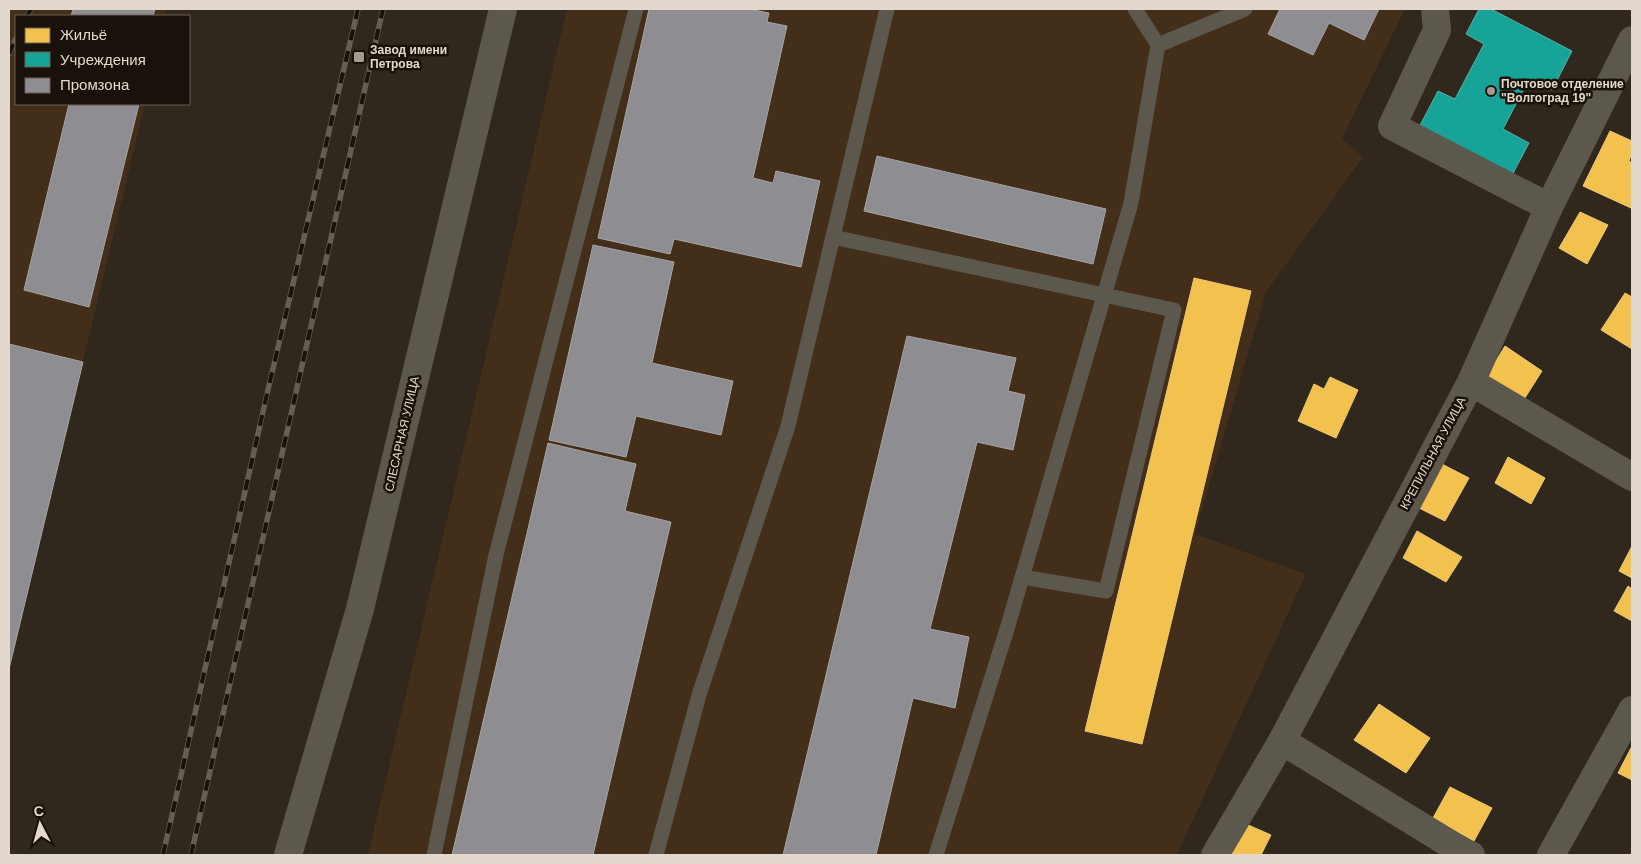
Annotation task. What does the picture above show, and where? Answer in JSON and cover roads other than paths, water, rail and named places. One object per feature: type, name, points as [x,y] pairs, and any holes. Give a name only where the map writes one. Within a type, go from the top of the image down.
[{"type":"street","name":"СЛЕСАРНАЯ УЛИЦА","points":[[288,855],[360,609],[503,9]]},
{"type":"street","points":[[1435,9],[1437,30],[1392,126],[1549,208]]},
{"type":"street","name":"КРЕПИЛЬНАЯ УЛИЦА","points":[[1215,855],[1282,741],[1471,382],[1549,208],[1632,40]]},
{"type":"street","points":[[1471,382],[1632,477]]},
{"type":"street","points":[[1551,855],[1632,710]]},
{"type":"street","points":[[1282,741],[1463,852],[1471,855]]},
{"type":"lane","points":[[434,855],[496,555],[636,9]]},
{"type":"lane","points":[[656,855],[699,696],[788,426],[887,9]]},
{"type":"lane","points":[[936,855],[1022,577],[1131,203],[1158,45],[1135,9]]},
{"type":"lane","points":[[1158,45],[1245,9]]},
{"type":"lane","points":[[833,237],[1174,310],[1106,591],[1022,577]]},
{"type":"railway","points":[[28,15],[31,9]]},
{"type":"railway","points":[[163,855],[267,394],[358,9]]},
{"type":"railway","points":[[191,855],[383,9]]},
{"type":"railway","points":[[9,54],[15,40]]},
{"type":"place","name":"Завод имени Петрова","points":[[359,57]]},
{"type":"place","name":"Почтовое отделение \"Волгоград 19\"","points":[[1491,91]]}]
